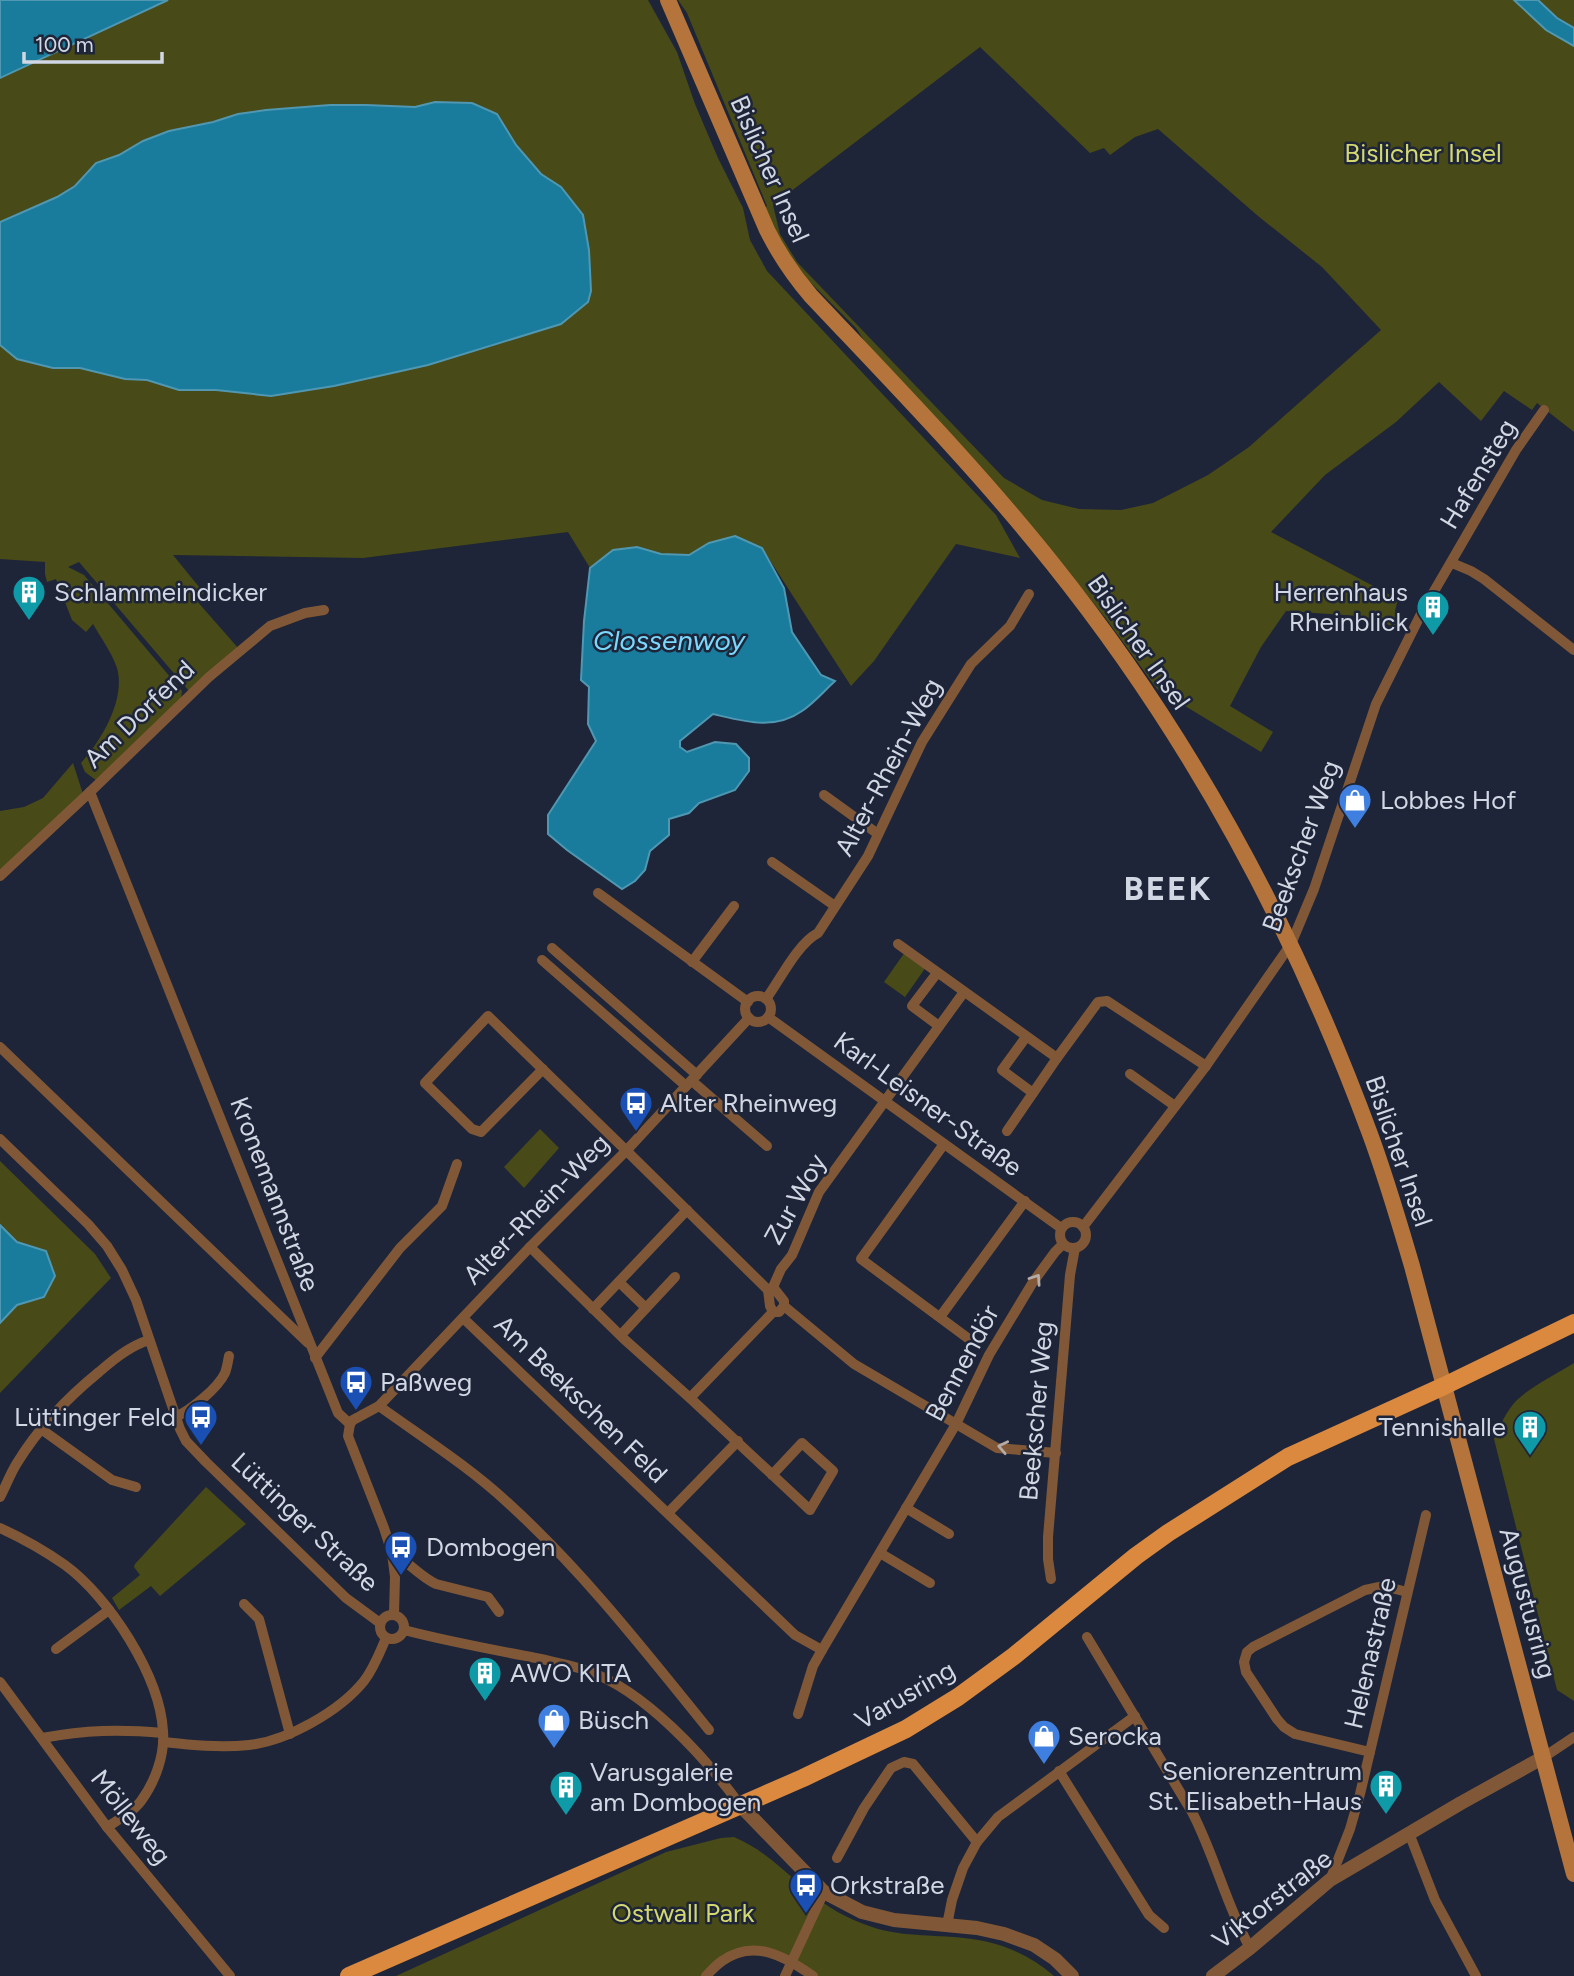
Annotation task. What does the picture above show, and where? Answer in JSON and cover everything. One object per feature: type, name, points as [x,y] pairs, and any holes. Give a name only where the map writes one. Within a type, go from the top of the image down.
[{"type":"main road","name":"Bislicher Insel","points":[[668,0],[767,230],[783,261],[811,296],[989,488],[1051,562],[1148,693],[1231,828],[1291,944],[1333,1038],[1371,1135],[1405,1241],[1444,1386]]},
{"type":"main road","name":"Varusring","points":[[349,1976],[803,1778],[906,1729],[958,1697],[1014,1656],[1168,1533],[1288,1457],[1574,1323]]},
{"type":"main road","name":"Augustusring","points":[[1444,1386],[1574,1874]]},
{"type":"street","name":"Hafensteg","points":[[1452,563],[1517,450],[1544,410]]},
{"type":"street","name":"Beekscher Weg","points":[[1083,1227],[1206,1066],[1291,944],[1314,889],[1376,704],[1422,612],[1452,563]]},
{"type":"street","points":[[1452,563],[1484,579],[1574,650]]},
{"type":"street","name":"Alter-Rhein-Weg","points":[[766,999],[803,945],[818,933],[867,856],[922,742],[971,664],[1010,626],[1029,594]]},
{"type":"street","name":"Am Dorfend","points":[[0,876],[209,677],[270,626],[305,613],[324,610]]},
{"type":"street","name":"Kronemannstraße","points":[[90,792],[310,1345],[338,1413],[350,1424],[348,1436],[392,1553],[395,1577],[394,1614]]},
{"type":"street","points":[[824,795],[878,834]]},
{"type":"street","points":[[772,862],[835,906]]},
{"type":"street","points":[[598,893],[748,1002]]},
{"type":"street","points":[[692,962],[734,906]]},
{"type":"street","points":[[898,944],[1057,1058]]},
{"type":"street","points":[[552,948],[692,1081]]},
{"type":"street","points":[[541,960],[692,1081],[767,1146]]},
{"type":"street","points":[[937,973],[912,1006],[939,1026]]},
{"type":"street","name":"Zur Woy","points":[[770,1289],[792,1255],[819,1192],[964,992]]},
{"type":"street","points":[[754,997],[766,999],[771,1010],[768,1017],[759,1022],[749,1018],[746,1010],[748,1002],[754,997]]},
{"type":"street","points":[[1007,1132],[1098,1002],[1107,1001],[1206,1066]]},
{"type":"street","points":[[543,1069],[481,1132],[472,1129],[425,1083],[488,1016],[784,1301],[691,1398]]},
{"type":"street","name":"Karl-Leisner-Straße","points":[[768,1017],[1062,1228]]},
{"type":"street","name":"Alter-Rhein-Weg","points":[[350,1424],[379,1406],[530,1247],[626,1151],[749,1018]]},
{"type":"street","points":[[1026,1037],[1002,1070],[1032,1093]]},
{"type":"street","points":[[0,1047],[310,1345]]},
{"type":"street","points":[[1130,1074],[1175,1106]]},
{"type":"street","name":"Lüttinger Straße","points":[[0,1139],[88,1224],[107,1246],[122,1270],[149,1340],[174,1417],[186,1441],[346,1598],[380,1623],[386,1638]]},
{"type":"street","points":[[944,1144],[861,1259],[973,1342]]},
{"type":"street","points":[[316,1358],[400,1248],[442,1206],[457,1164]]},
{"type":"street","points":[[940,1317],[1025,1201]]},
{"type":"street","points":[[593,1309],[687,1210]]},
{"type":"street","points":[[1068,1222],[1076,1222],[1083,1227],[1086,1233],[1081,1245],[1075,1248],[1063,1244],[1059,1236],[1068,1222]]},
{"type":"street","name":"Bennendör","points":[[797,1714],[813,1666],[822,1650],[956,1424],[989,1355],[1033,1282],[1063,1244]]},
{"type":"street","points":[[530,1247],[593,1309],[738,1441],[772,1475],[810,1510],[833,1471],[802,1443],[772,1475]]},
{"type":"street","name":"Beekscher Weg","points":[[1051,1579],[1048,1537],[1070,1275],[1075,1248]]},
{"type":"street","points":[[621,1335],[675,1277]]},
{"type":"street","points":[[619,1282],[646,1308]]},
{"type":"street","points":[[779,1309],[854,1364],[997,1448],[1056,1453]]},
{"type":"street","name":"Am Beekschen Feld","points":[[463,1318],[795,1635],[822,1650]]},
{"type":"street","points":[[0,1497],[15,1466],[63,1404],[91,1378],[127,1351],[149,1340]]},
{"type":"street","points":[[174,1417],[185,1413],[208,1393],[225,1374],[229,1356]]},
{"type":"street","points":[[379,1406],[484,1482],[545,1539],[612,1610],[709,1730]]},
{"type":"street","points":[[41,1429],[112,1480],[136,1487]]},
{"type":"street","name":"Am Beekschen Feld","points":[[668,1513],[738,1441]]},
{"type":"street","points":[[906,1508],[949,1534]]},
{"type":"street","name":"Helenastraße","points":[[1329,1880],[1350,1829],[1426,1516]]},
{"type":"street","points":[[0,1528],[66,1566],[88,1586],[125,1633],[146,1670],[159,1707],[163,1737],[159,1765],[154,1780],[140,1803],[107,1827]]},
{"type":"street","points":[[392,1553],[428,1580],[488,1597],[499,1612]]},
{"type":"street","points":[[880,1553],[930,1583]]},
{"type":"street","points":[[1370,1752],[1295,1734],[1284,1727],[1246,1672],[1244,1662],[1247,1652],[1253,1647],[1364,1590],[1384,1586],[1407,1592]]},
{"type":"street","points":[[244,1604],[259,1619],[290,1734]]},
{"type":"street","points":[[56,1649],[109,1610]]},
{"type":"street","name":"Lüttinger Straße","points":[[380,1623],[385,1616],[394,1614],[401,1617],[405,1623],[404,1630]]},
{"type":"street","points":[[42,1738],[108,1729],[222,1746],[251,1744],[290,1734],[351,1695],[365,1680],[386,1638],[401,1636],[404,1630],[575,1667],[606,1678],[629,1692],[660,1717],[707,1763],[740,1805],[824,1892],[862,1912],[894,1920],[977,1928],[1004,1934],[1034,1945],[1055,1959],[1072,1976]]},
{"type":"street","points":[[1087,1637],[1192,1812],[1205,1837],[1241,1932],[1250,1948]]},
{"type":"street","name":"Mölleweg","points":[[0,1682],[107,1827],[230,1976]]},
{"type":"street","points":[[947,1925],[956,1886],[976,1842],[998,1817],[1135,1716]]},
{"type":"street","points":[[1544,1757],[1574,1737]]},
{"type":"street","name":"Viktorstraße","points":[[1213,1976],[1329,1880],[1544,1757]]},
{"type":"street","points":[[837,1858],[864,1808],[891,1768],[904,1762],[913,1764],[976,1842]]},
{"type":"street","points":[[1059,1771],[1149,1915],[1164,1928]]},
{"type":"street","points":[[1409,1833],[1436,1900],[1476,1976]]},
{"type":"street","points":[[785,1976],[824,1892]]},
{"type":"street","points":[[706,1976],[721,1961],[749,1951],[777,1954],[813,1976]]},
{"type":"green space","points":[[168,0],[648,0],[677,52],[695,104],[743,208],[750,240],[767,271],[996,515],[1020,558],[956,544],[874,661],[851,686],[762,548],[735,536],[709,543],[689,556],[661,554],[637,547],[614,550],[590,568],[568,532],[363,558],[173,555],[204,593],[196,600],[239,649],[189,691],[79,562],[68,567],[84,575],[182,691],[181,699],[97,781],[85,772],[81,763],[104,732],[115,706],[119,680],[115,662],[93,624],[86,632],[72,620],[56,579],[47,582],[45,562],[0,559],[0,345],[17,359],[53,368],[80,368],[125,379],[147,380],[179,390],[216,390],[271,396],[334,386],[427,365],[591,291],[589,250],[583,215],[561,187],[541,174],[516,144],[497,114],[435,102],[415,107],[330,105],[238,114],[143,141],[119,155],[96,163],[75,185],[57,197],[0,222],[0,78]]},
{"type":"green space","name":"Bislicher Insel","points":[[678,0],[1574,0],[1574,432],[1537,403],[1532,410],[1504,391],[1481,421],[1439,382],[1396,422],[1325,475],[1271,532],[1398,599],[1395,611],[1405,619],[1405,627],[1401,630],[1358,616],[1286,611],[1261,647],[1230,706],[1273,732],[1261,752],[1157,689],[1056,556],[869,348],[856,328],[799,274],[763,209],[767,206],[687,13]],"holes":[[[980,47],[1090,153],[1104,148],[1110,155],[1135,137],[1158,129],[1258,216],[1322,267],[1381,330],[1249,447],[1208,475],[1153,503],[1121,510],[1079,509],[1042,500],[1004,478],[797,262],[780,234],[773,205]]]},
{"type":"green space","points":[[73,763],[83,794],[0,872],[0,811],[24,807],[43,798]]},
{"type":"green space","points":[[905,952],[926,967],[905,997],[884,982]]},
{"type":"green space","points":[[540,1129],[559,1148],[524,1188],[504,1167]]},
{"type":"green space","points":[[0,1161],[95,1254],[111,1278],[0,1393]]},
{"type":"green space","points":[[1574,1363],[1574,1701],[1557,1690],[1494,1439],[1506,1414],[1517,1400]]},
{"type":"green space","points":[[206,1487],[246,1524],[160,1596],[151,1586],[119,1610],[112,1598],[140,1575],[134,1567],[135,1564]]},
{"type":"green space","name":"Ostwall Park","points":[[734,1837],[764,1854],[822,1902],[854,1920],[897,1933],[960,1938],[1006,1947],[1036,1962],[1054,1976],[813,1976],[792,1960],[749,1951],[706,1976],[396,1976],[666,1852]]},
{"type":"water","points":[[0,0],[168,0],[0,78]]},
{"type":"water","points":[[1514,0],[1538,0],[1557,18],[1574,28],[1574,46],[1546,30]]},
{"type":"water","points":[[435,102],[472,103],[497,114],[516,145],[541,174],[561,187],[583,215],[589,250],[591,291],[588,302],[561,324],[428,365],[334,386],[271,396],[216,390],[179,390],[147,380],[125,379],[80,368],[53,368],[17,359],[0,345],[0,222],[57,197],[75,186],[96,163],[169,131],[238,114],[330,105],[415,107]]},
{"type":"water","name":"Clossenwoy","points":[[735,536],[762,548],[784,588],[792,632],[821,675],[835,681],[811,704],[791,717],[758,723],[713,714],[680,741],[680,747],[687,752],[715,742],[736,744],[749,758],[749,771],[735,790],[699,803],[689,813],[669,819],[669,835],[650,851],[645,870],[635,881],[622,889],[548,834],[548,815],[596,741],[588,724],[589,687],[581,680],[590,568],[613,550],[637,547],[661,554],[689,555],[709,543]]},
{"type":"water","points":[[0,1225],[17,1242],[46,1251],[55,1276],[44,1297],[17,1305],[0,1323]]},
{"type":"place","name":"Schlammeindicker","points":[[29,622]]},
{"type":"place","name":"Herrenhaus Rheinblick","points":[[1433,637]]},
{"type":"place","name":"Lobbes Hof","points":[[1355,830]]},
{"type":"place","name":"Alter Rheinweg","points":[[636,1133]]},
{"type":"place","name":"Paßweg","points":[[356,1412]]},
{"type":"place","name":"Lüttinger Feld","points":[[201,1447]]},
{"type":"place","name":"Tennishalle","points":[[1530,1457]]},
{"type":"place","name":"Dombogen","points":[[401,1577]]},
{"type":"place","name":"AWO KITA","points":[[485,1703]]},
{"type":"place","name":"Büsch","points":[[554,1750]]},
{"type":"place","name":"Serocka","points":[[1044,1766]]},
{"type":"place","name":"Seniorenzentrum St. Elisabeth-Haus","points":[[1386,1816]]},
{"type":"place","name":"Varusgalerie am Dombogen","points":[[566,1817]]},
{"type":"place","name":"Orkstraße","points":[[806,1915]]},
{"type":"district","name":"BEEK","points":[[1168,888]]}]
